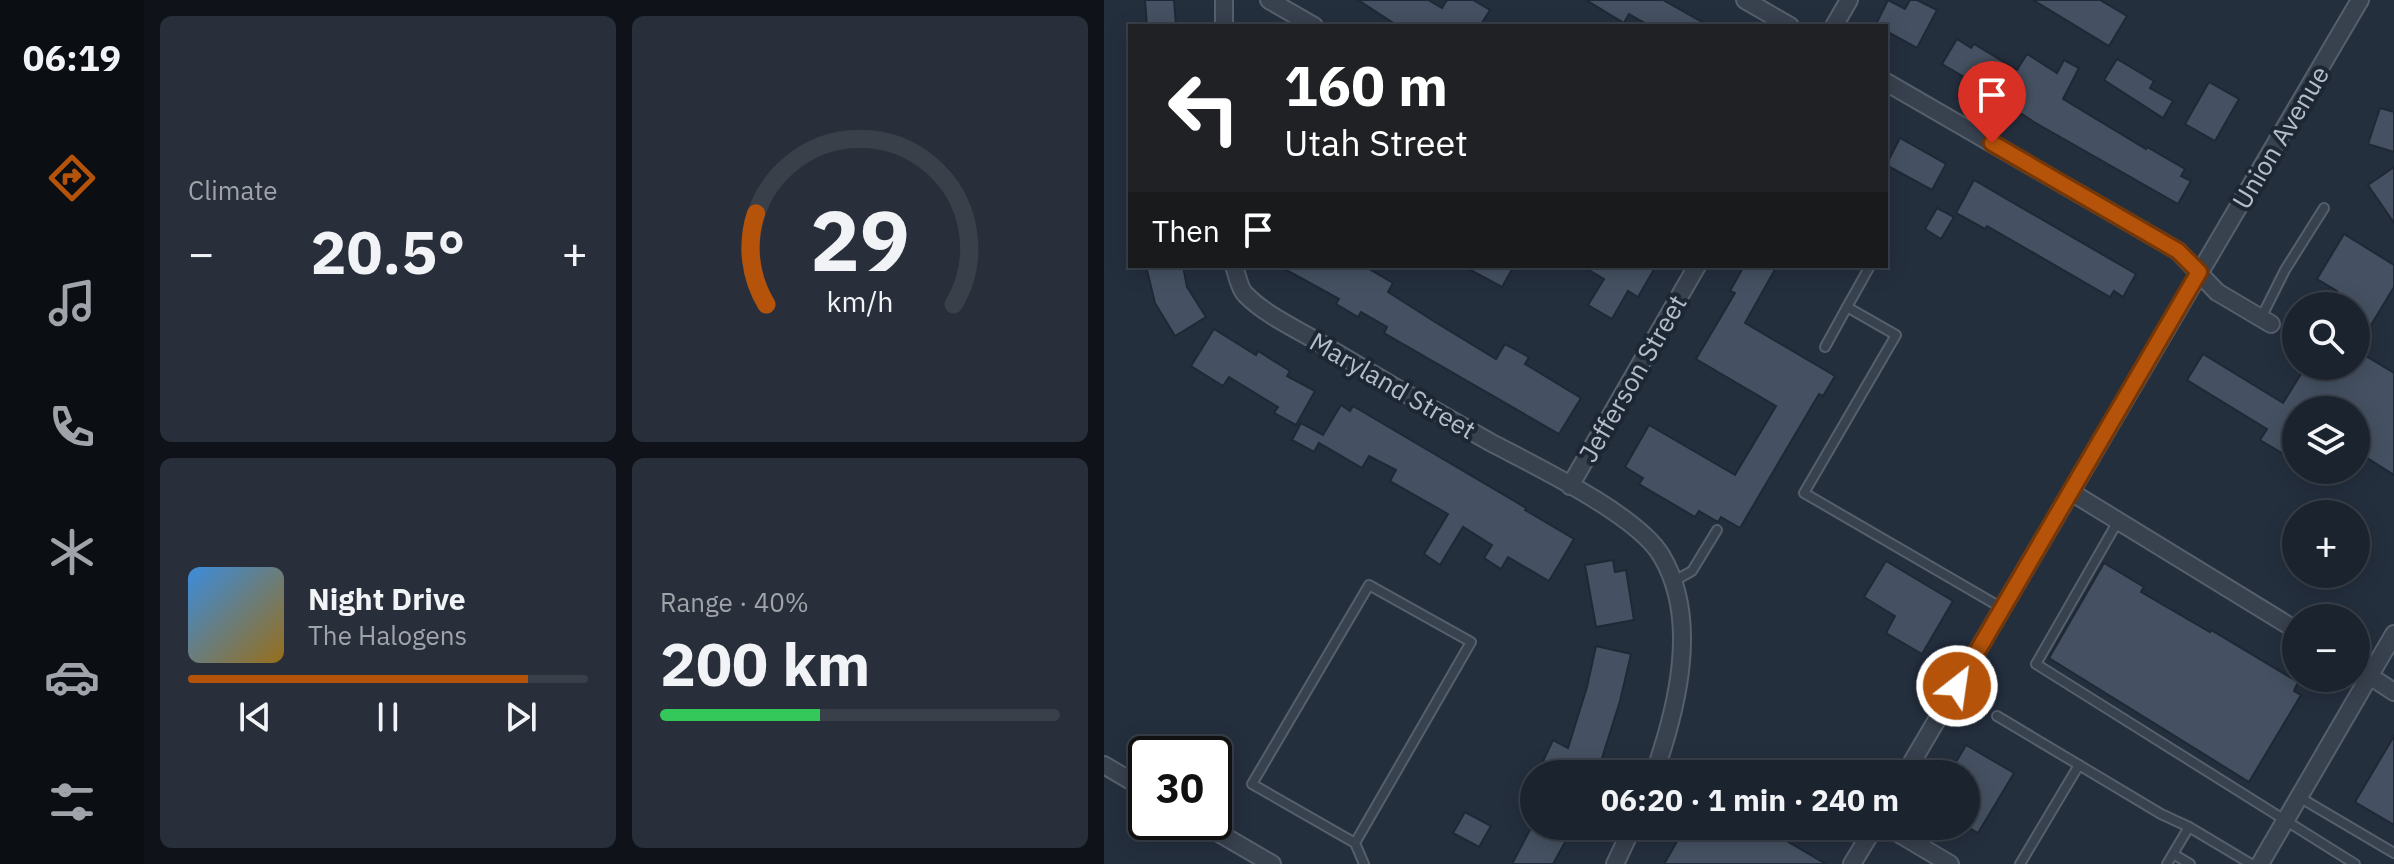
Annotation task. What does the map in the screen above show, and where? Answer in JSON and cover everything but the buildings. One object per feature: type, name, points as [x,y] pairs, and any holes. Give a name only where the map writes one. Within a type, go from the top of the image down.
[{"type":"street","points":[[1224,0],[1224,24]]},
{"type":"street","points":[[1269,0],[1311,24]]},
{"type":"street","points":[[1745,0],[1787,24]]},
{"type":"street","points":[[1835,24],[1849,0]]},
{"type":"street","name":"Union Avenue","points":[[1913,760],[2360,0]]},
{"type":"street","points":[[1888,83],[2178,251],[2217,292],[2266,321]]},
{"type":"street","name":"Maryland Street","points":[[1235,268],[1243,293],[1271,313],[1406,395],[1570,486]]},
{"type":"street","name":"Jefferson Street","points":[[1659,760],[1676,688],[1681,644],[1674,581],[1660,553],[1629,522],[1570,486],[1696,268]]},
{"type":"street","points":[[2071,492],[2282,621]]},
{"type":"street","points":[[2370,663],[2394,634]]},
{"type":"street","points":[[2370,676],[2394,692]]},
{"type":"street","points":[[2260,864],[2299,797],[2352,692]]},
{"type":"street","points":[[1104,765],[1128,779]]},
{"type":"street","points":[[1231,840],[1272,864]]},
{"type":"street","points":[[1615,864],[1626,840]]},
{"type":"street","points":[[1852,864],[1867,840]]},
{"type":"street","points":[[1910,840],[1950,864]]},
{"type":"lane","points":[[2266,321],[2285,270],[2324,208]]},
{"type":"lane","points":[[1825,347],[1869,268]]},
{"type":"lane","points":[[1847,307],[1896,335],[1804,493],[2002,608]]},
{"type":"lane","points":[[2118,521],[2036,664],[2355,864]]},
{"type":"lane","points":[[1674,581],[1692,571],[1717,530]]},
{"type":"lane","points":[[1355,843],[1471,642],[1369,585],[1252,784],[1355,843],[1364,864]]},
{"type":"lane","points":[[1997,716],[2251,864]]},
{"type":"lane","points":[[2024,863],[2079,765]]},
{"type":"lane","points":[[2299,797],[2394,853]]},
{"type":"lane","points":[[2167,864],[2189,827]]},
{"type":"lane","points":[[2173,854],[2190,864]]},
{"type":"route","points":[[1957,686],[2199,272],[2178,251],[1992,143]]}]
